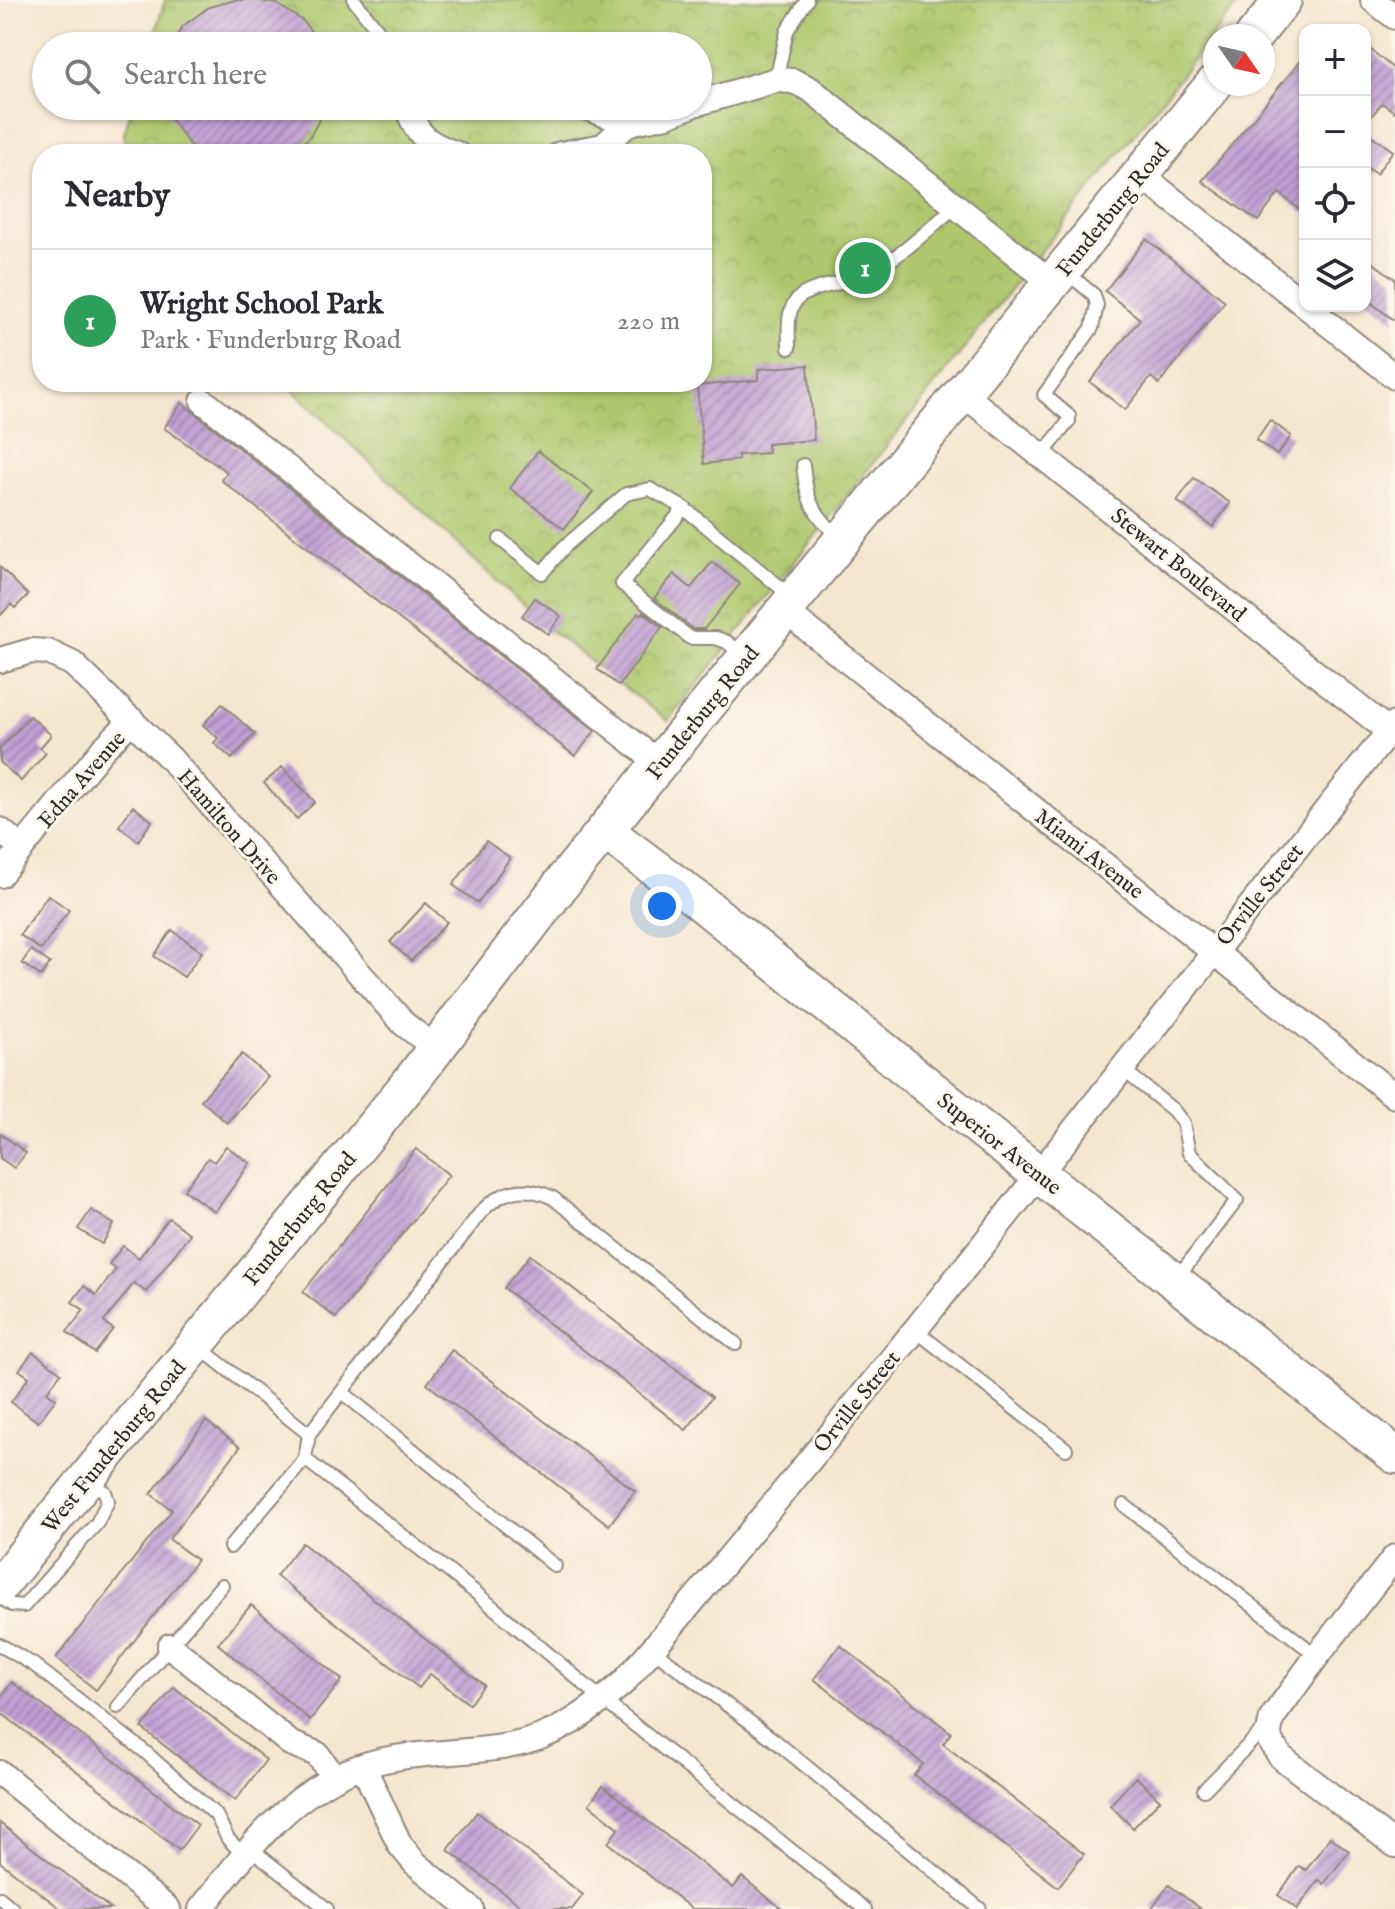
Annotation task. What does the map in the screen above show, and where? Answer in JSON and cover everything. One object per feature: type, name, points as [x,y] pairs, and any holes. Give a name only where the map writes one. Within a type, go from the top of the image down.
[{"type":"street","points":[[1264,24],[1283,0]]},
{"type":"street","points":[[1373,0],[1395,17]]},
{"type":"street","points":[[712,99],[776,80],[793,81],[810,89],[955,207],[1057,276]]},
{"type":"street","name":"Funderburg Road","points":[[196,1345],[605,831],[1204,96]]},
{"type":"street","points":[[412,120],[415,130],[432,144]]},
{"type":"street","points":[[621,120],[629,123]]},
{"type":"street","points":[[605,144],[629,123],[643,120]]},
{"type":"street","points":[[1140,174],[1299,300]]},
{"type":"street","points":[[1314,312],[1395,377]]},
{"type":"street","name":"Stewart Boulevard","points":[[962,393],[1393,731]]},
{"type":"street","points":[[203,401],[660,764]]},
{"type":"street","name":"Miami Avenue","points":[[790,605],[1395,1096]]},
{"type":"street","name":"Hamilton Drive","points":[[0,660],[31,651],[48,652],[65,658],[170,758],[404,1024],[435,1048]]},
{"type":"street","name":"Edna Avenue","points":[[0,875],[103,749],[132,720]]},
{"type":"street","name":"Orville Street","points":[[201,1909],[282,1813],[314,1789],[363,1766],[409,1754],[467,1751],[530,1740],[576,1721],[624,1682],[960,1276],[1038,1172],[1393,731]]},
{"type":"street","points":[[0,830],[22,848]]},
{"type":"street","name":"Superior Avenue","points":[[605,831],[699,901],[1395,1455]]},
{"type":"street","name":"West Funderburg Road","points":[[3,1577],[196,1345]]},
{"type":"street","points":[[1395,1557],[1317,1656],[1270,1723],[1270,1741],[1281,1757],[1395,1845]]},
{"type":"street","points":[[170,1646],[290,1743],[317,1754],[335,1778]]},
{"type":"street","points":[[363,1766],[400,1845],[415,1863],[471,1909]]},
{"type":"street","points":[[0,1773],[168,1909]]},
{"type":"lane","points":[[354,0],[379,32]]},
{"type":"lane","points":[[776,80],[787,31],[807,0]]},
{"type":"lane","points":[[789,348],[789,316],[793,304],[801,295],[862,277],[901,252],[955,207]]},
{"type":"lane","points":[[1042,455],[1069,421],[1069,416],[1044,395],[1092,328],[1096,316],[1094,295],[1057,276]]},
{"type":"lane","points":[[803,465],[811,508],[841,541]]},
{"type":"lane","points":[[500,539],[542,573],[564,547],[626,494],[650,489],[684,508],[790,605]]},
{"type":"lane","points":[[684,508],[622,584],[690,638],[716,638],[727,642],[747,658]]},
{"type":"lane","points":[[1121,1068],[1173,1110],[1183,1123],[1189,1153],[1237,1200],[1175,1280]]},
{"type":"lane","points":[[230,1547],[305,1459],[309,1434],[481,1212],[491,1201],[510,1191],[524,1189],[553,1198],[736,1344]]},
{"type":"lane","points":[[914,1329],[1066,1449]]},
{"type":"lane","points":[[196,1345],[309,1434]]},
{"type":"lane","points":[[342,1392],[555,1566]]},
{"type":"lane","points":[[305,1459],[475,1592],[603,1700],[865,1909]]},
{"type":"lane","points":[[1124,1505],[1317,1656]]},
{"type":"lane","points":[[118,1707],[222,1585]]},
{"type":"lane","points":[[0,1645],[34,1665],[144,1751],[216,1815],[228,1839],[327,1909]]},
{"type":"lane","points":[[652,1649],[786,1749],[980,1909]]},
{"type":"lane","points":[[1204,1790],[1270,1723]]},
{"type":"lane","points":[[0,1898],[13,1909]]},
{"type":"green space","points":[[165,0],[1241,0],[1222,24],[1203,24],[1203,48],[668,721],[545,626],[295,392],[712,392],[712,144],[124,144],[124,134],[128,120],[712,120],[712,32],[155,32]]},
{"type":"building","points":[[235,0],[277,4],[303,21],[311,32],[179,32],[209,7]]},
{"type":"building","points":[[1371,50],[1395,70],[1395,112],[1382,103],[1371,117]]},
{"type":"building","points":[[1299,62],[1299,209],[1279,193],[1258,221],[1202,181],[1271,96],[1275,96],[1275,92]]},
{"type":"building","points":[[171,120],[319,120],[309,138],[301,144],[189,144]]},
{"type":"building","points":[[1371,135],[1393,151],[1376,174],[1371,170]]},
{"type":"building","points":[[1146,239],[1225,301],[1159,384],[1151,377],[1125,410],[1090,382],[1140,319],[1105,291]]},
{"type":"building","points":[[1371,261],[1395,279],[1395,321],[1371,303]]},
{"type":"building","points":[[808,365],[814,440],[767,444],[768,453],[738,455],[738,460],[704,464],[698,392],[712,392],[712,385],[759,380],[758,369]]},
{"type":"building","points":[[182,403],[595,731],[575,756],[221,480],[227,472],[164,428]]},
{"type":"building","points":[[1270,420],[1291,436],[1277,455],[1256,440]]},
{"type":"building","points":[[538,451],[593,492],[564,529],[510,488]]},
{"type":"building","points":[[1194,478],[1230,503],[1213,527],[1177,501]]},
{"type":"building","points":[[712,562],[740,584],[704,629],[693,629],[654,598],[674,574],[691,588]]},
{"type":"building","points":[[0,567],[28,595],[15,608],[11,604],[0,616]]},
{"type":"building","points":[[535,598],[561,616],[548,634],[522,616]]},
{"type":"building","points":[[643,612],[662,627],[619,686],[597,669],[638,613],[641,615]]},
{"type":"building","points":[[222,704],[255,734],[232,759],[214,743],[218,738],[203,725]]},
{"type":"building","points":[[30,716],[51,735],[40,748],[46,753],[21,781],[0,762],[0,749]]},
{"type":"building","points":[[282,767],[315,802],[297,819],[264,783]]},
{"type":"building","points":[[133,806],[152,821],[138,841],[119,826]]},
{"type":"building","points":[[486,841],[510,858],[478,903],[453,885]]},
{"type":"building","points":[[48,895],[69,910],[41,950],[20,935]]},
{"type":"building","points":[[426,903],[447,922],[411,961],[390,942]]},
{"type":"building","points":[[172,930],[202,952],[184,977],[154,956]]},
{"type":"building","points":[[31,950],[50,963],[41,976],[22,963]]},
{"type":"building","points":[[242,1054],[268,1077],[227,1123],[201,1100]]},
{"type":"building","points":[[0,1133],[26,1153],[14,1168],[0,1158]]},
{"type":"building","points":[[226,1146],[250,1163],[215,1212],[184,1190],[208,1158],[214,1162]]},
{"type":"building","points":[[416,1149],[449,1175],[336,1318],[303,1292]]},
{"type":"building","points":[[91,1210],[114,1224],[102,1244],[78,1229]]},
{"type":"building","points":[[169,1218],[190,1234],[146,1292],[134,1283],[104,1322],[113,1329],[95,1353],[67,1332],[84,1310],[72,1302],[84,1286],[96,1295],[116,1269],[109,1264],[123,1246],[139,1258]]},
{"type":"building","points":[[530,1255],[712,1397],[686,1430],[504,1288]]},
{"type":"building","points":[[452,1350],[635,1491],[609,1525],[427,1384]]},
{"type":"building","points":[[33,1352],[61,1373],[47,1392],[56,1399],[38,1422],[11,1402],[29,1377],[19,1370]]},
{"type":"building","points":[[206,1421],[240,1447],[169,1539],[197,1560],[96,1690],[56,1658],[172,1510],[151,1494]]},
{"type":"building","points":[[302,1543],[484,1685],[469,1704],[430,1674],[419,1688],[276,1576]]},
{"type":"building","points":[[251,1605],[342,1680],[310,1720],[218,1644]]},
{"type":"building","points":[[840,1645],[951,1733],[943,1744],[1084,1854],[1058,1887],[914,1775],[923,1764],[814,1679]]},
{"type":"building","points":[[12,1682],[198,1825],[179,1850],[0,1712],[0,1698]]},
{"type":"building","points":[[174,1687],[266,1760],[235,1801],[142,1728]]},
{"type":"building","points":[[1136,1777],[1160,1800],[1133,1828],[1110,1805]]},
{"type":"building","points":[[603,1786],[733,1888],[742,1877],[782,1909],[692,1909],[608,1843],[619,1828],[589,1804]]},
{"type":"building","points":[[477,1812],[583,1895],[572,1909],[525,1909],[448,1850]]},
{"type":"building","points":[[0,1823],[111,1909],[61,1909],[0,1862]]},
{"type":"building","points":[[1330,1837],[1349,1851],[1324,1884],[1319,1880],[1297,1909],[1278,1895],[1299,1866],[1306,1870]]},
{"type":"building","points":[[1169,1885],[1201,1909],[1151,1909]]},
{"type":"place","name":"Wright School Park","points":[[865,268]]}]
